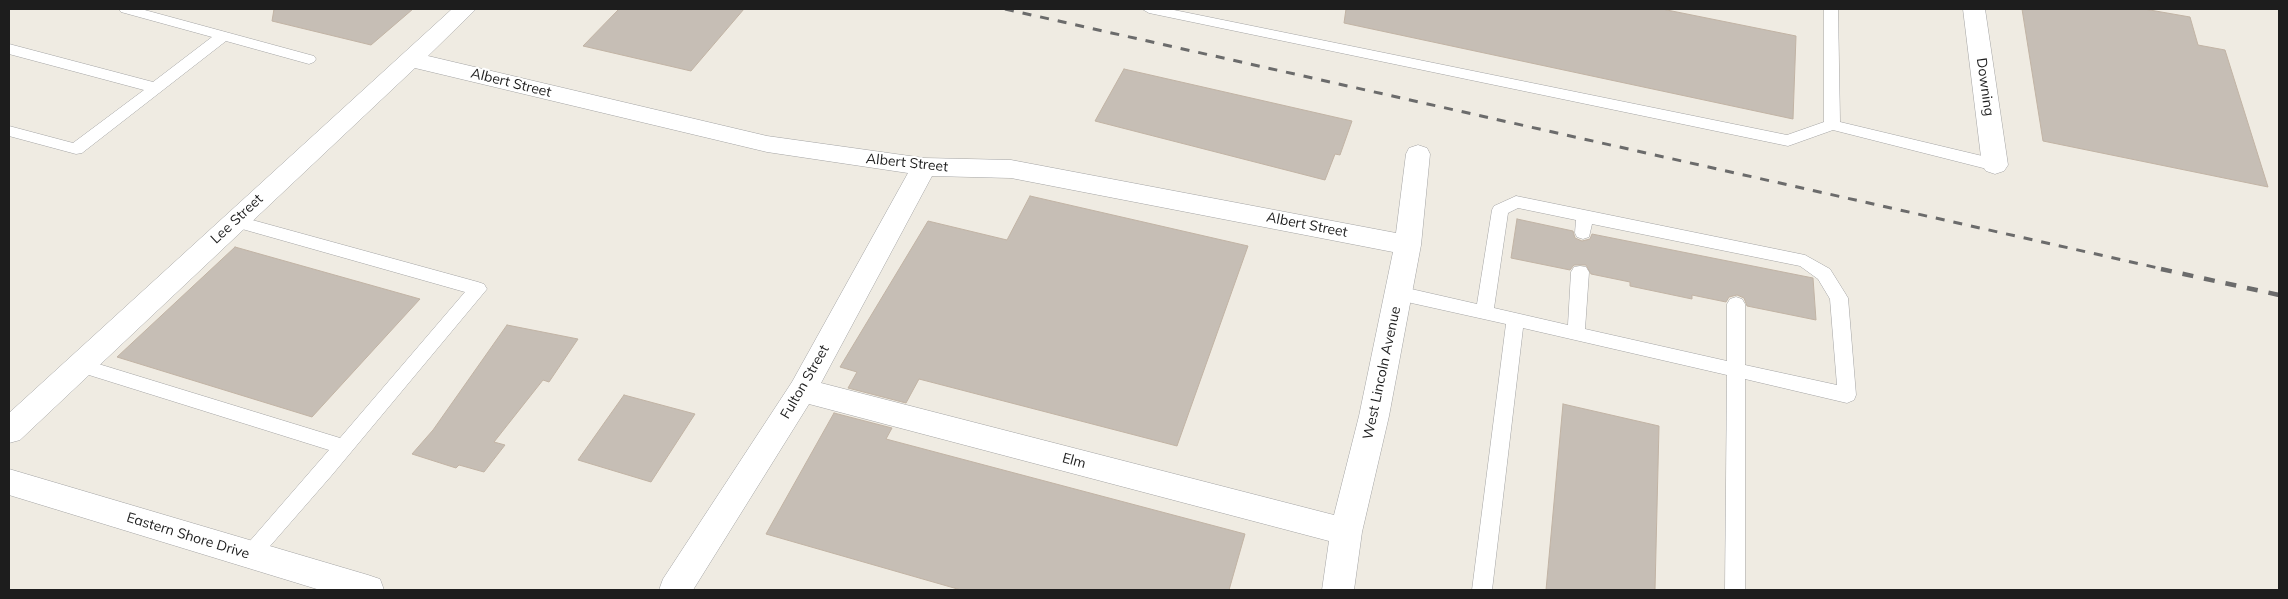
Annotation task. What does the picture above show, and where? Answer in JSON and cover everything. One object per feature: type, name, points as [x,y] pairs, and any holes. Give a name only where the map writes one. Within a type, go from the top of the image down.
[{"type":"street","name":"Lee Street","points":[[9,431],[465,9]]},
{"type":"street","name":"Downing","points":[[1974,9],[1996,165]]},
{"type":"street","name":"Albert Street","points":[[410,59],[767,144],[924,167],[1011,170],[1408,245]]},
{"type":"street","name":"West Lincoln Avenue","points":[[1338,590],[1346,532],[1374,416],[1408,245],[1418,154]]},
{"type":"street","name":"Fulton Street","points":[[675,590],[802,390],[924,167]]},
{"type":"street","name":"Elm","points":[[802,390],[1346,532]]},
{"type":"street","name":"Eastern Shore Drive","points":[[9,482],[368,590]]},
{"type":"lane","points":[[126,9],[310,59]]},
{"type":"lane","points":[[1149,9],[1788,141],[1832,125],[1996,165]]},
{"type":"lane","points":[[1831,9],[1832,125]]},
{"type":"lane","points":[[9,131],[76,149],[224,35]]},
{"type":"lane","points":[[9,49],[156,88]]},
{"type":"lane","points":[[1398,293],[1484,313],[1847,395],[1839,298],[1824,274],[1805,261],[1736,255],[1584,224],[1516,202],[1500,210],[1484,313]]},
{"type":"lane","points":[[234,221],[478,289],[250,555]]},
{"type":"lane","points":[[1576,333],[1580,272]]},
{"type":"lane","points":[[1735,590],[1736,304]]},
{"type":"lane","points":[[1482,590],[1515,320]]},
{"type":"lane","points":[[79,365],[344,447]]},
{"type":"building","points":[[274,9],[413,9],[371,45],[272,21]]},
{"type":"building","points":[[619,9],[744,9],[691,71],[583,46]]},
{"type":"building","points":[[1346,9],[1662,9],[1796,36],[1793,119],[1344,23]]},
{"type":"building","points":[[2022,9],[2144,9],[2190,17],[2198,45],[2225,50],[2268,187],[2043,141]]},
{"type":"building","points":[[1124,69],[1352,121],[1340,155],[1335,154],[1325,180],[1095,121]]},
{"type":"building","points":[[1030,196],[1248,246],[1177,446],[919,379],[906,403],[848,388],[857,372],[840,367],[928,221],[1007,240]]},
{"type":"building","points":[[1517,219],[1573,231],[1575,238],[1582,241],[1590,239],[1592,234],[1813,278],[1816,320],[1747,306],[1744,298],[1737,295],[1729,297],[1726,302],[1692,295],[1692,299],[1630,286],[1630,282],[1591,274],[1586,265],[1574,265],[1570,270],[1511,258]]},
{"type":"building","points":[[235,247],[420,299],[312,417],[117,357]]},
{"type":"building","points":[[507,325],[578,339],[549,382],[543,380],[494,442],[505,445],[484,472],[459,465],[456,468],[412,454],[433,430]]},
{"type":"building","points":[[624,395],[695,414],[651,482],[578,460]]},
{"type":"building","points":[[1563,404],[1659,426],[1655,590],[1546,590]]},
{"type":"building","points":[[834,413],[892,428],[886,439],[1245,534],[1229,590],[961,590],[766,534]]},
{"type":"railway","points":[[1005,9],[2167,270]]},
{"type":"railway","points":[[2161,269],[2279,295]]}]
